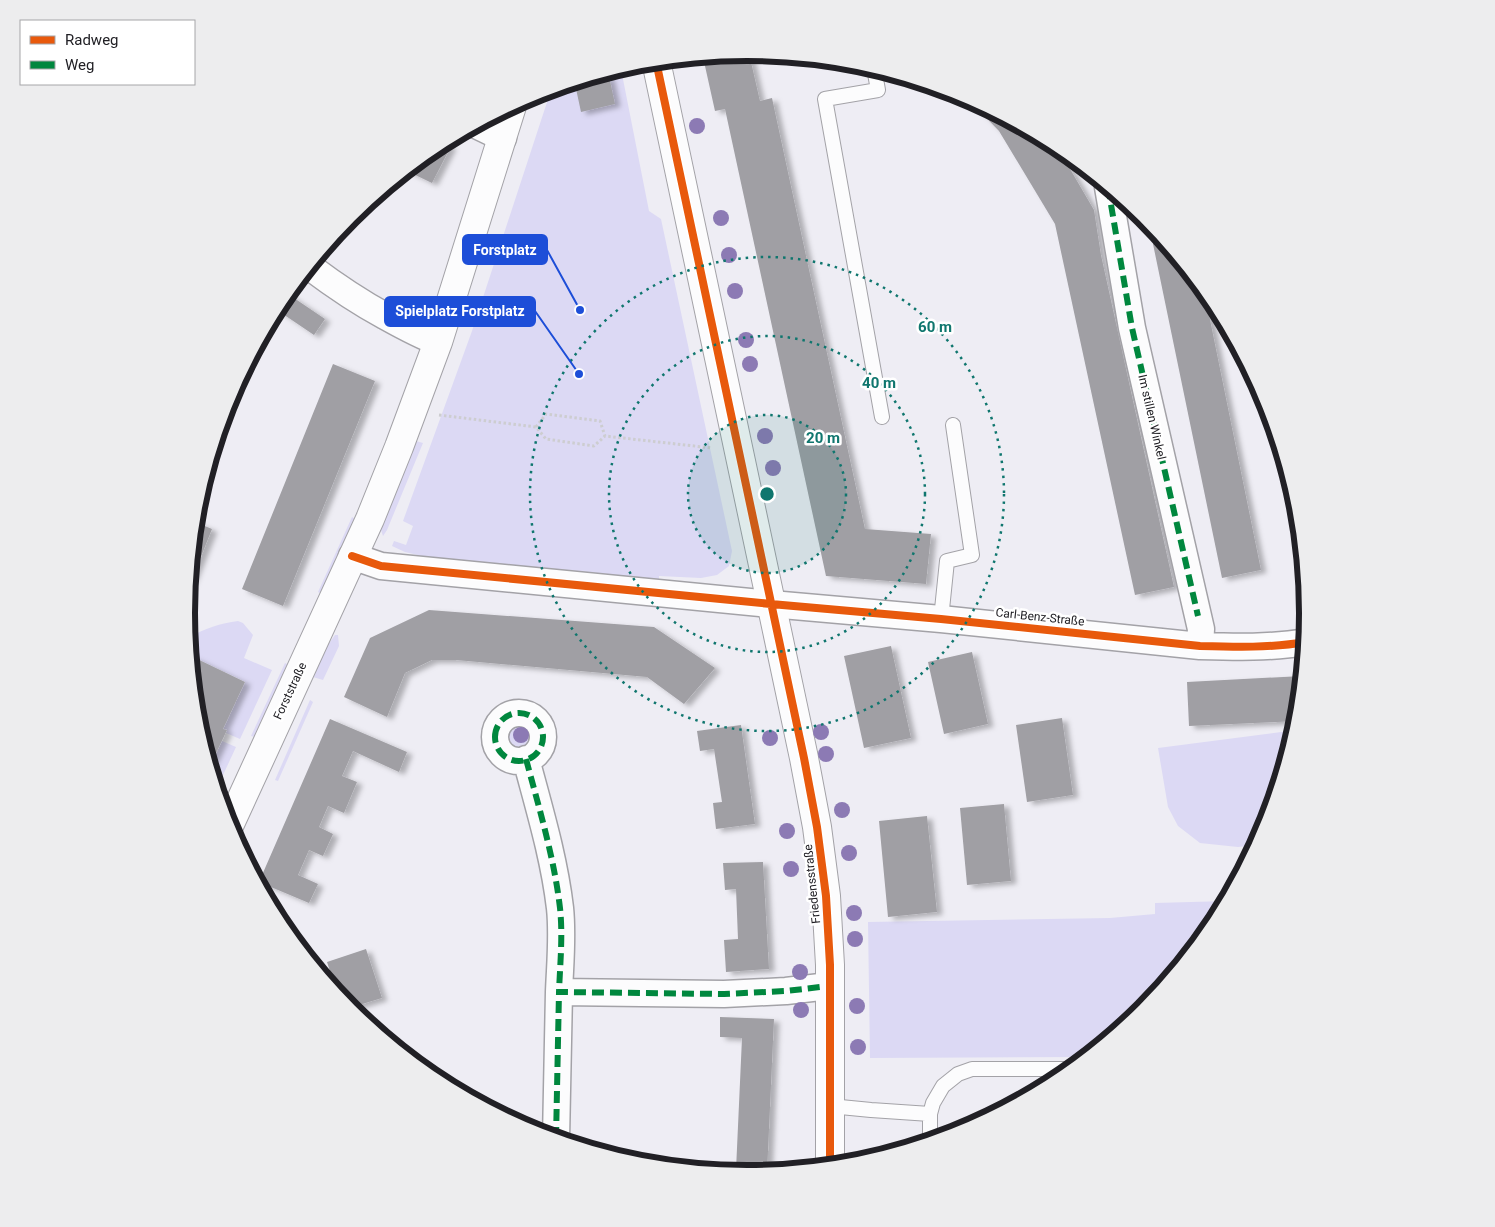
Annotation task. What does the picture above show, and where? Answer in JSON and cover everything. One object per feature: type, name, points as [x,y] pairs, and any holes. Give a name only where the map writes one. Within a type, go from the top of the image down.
[{"type":"street","name":"Friedensstraße","points":[[657,69],[804,758],[817,828],[826,896],[830,964],[830,1159]]},
{"type":"street","name":"Forststraße","points":[[233,814],[370,519],[399,447],[438,342],[509,115]]},
{"type":"street","points":[[483,128],[503,138]]},
{"type":"street","name":"Im stillen Winkel","points":[[1110,196],[1132,328],[1201,629],[1200,646]]},
{"type":"street","points":[[315,270],[363,304],[408,330],[438,342]]},
{"type":"street","name":"Carl-Benz-Straße","points":[[352,556],[381,566],[941,619],[1200,646],[1265,646],[1299,643]]},
{"type":"street","points":[[526,759],[546,835],[558,891],[560,925],[556,1131]]},
{"type":"street","points":[[559,992],[724,994],[786,991],[829,986]]},
{"type":"lane","points":[[876,77],[878,90],[825,100],[882,417]]},
{"type":"lane","points":[[941,619],[947,561],[972,555],[953,426]]},
{"type":"lane","points":[[930,1134],[930,1114],[933,1103],[943,1086],[958,1074],[972,1069],[1060,1069]]},
{"type":"lane","points":[[830,1106],[930,1114]]},
{"type":"path","points":[[536,427],[546,414],[600,421],[605,436]]},
{"type":"path","points":[[436,415],[536,427],[546,439],[594,446],[605,436],[738,451]]},
{"type":"shaded area","points":[[622,76],[649,211],[661,219],[732,551],[729,566],[717,575],[701,578],[659,576],[659,582],[439,560],[405,552],[392,546],[394,541],[406,545],[413,526],[403,521],[472,331],[548,99]]},
{"type":"shaded area","points":[[416,441],[423,443],[383,536],[381,530],[384,521]]},
{"type":"shaded area","points":[[352,517],[355,519],[322,594],[318,592]]},
{"type":"shaded area","points":[[238,621],[243,623],[253,635],[244,658],[272,670],[240,739],[226,733],[227,730],[223,729],[245,682],[197,659],[196,634],[225,623]]},
{"type":"shaded area","points":[[335,635],[338,635],[339,646],[323,680],[313,677],[328,645]]},
{"type":"shaded area","points":[[285,663],[289,665],[255,737],[251,736]]},
{"type":"shaded area","points":[[310,700],[313,702],[278,781],[275,780]]},
{"type":"shaded area","points":[[519,717],[532,723],[538,736],[532,749],[519,755],[506,749],[500,736],[506,723]]},
{"type":"shaded area","points":[[1287,731],[1270,791],[1249,846],[1238,847],[1200,843],[1178,826],[1168,807],[1158,748]]},
{"type":"shaded area","points":[[222,741],[236,747],[221,779],[214,757]]},
{"type":"shaded area","points":[[1219,901],[1186,950],[1163,978],[1112,1029],[1077,1057],[870,1058],[868,922],[1110,918],[1155,914],[1155,903]]},
{"type":"building","points":[[751,61],[760,101],[772,98],[865,529],[931,534],[926,584],[826,576],[725,109],[715,111],[704,63]]},
{"type":"building","points":[[610,79],[615,104],[581,112],[576,89]]},
{"type":"building","points":[[982,113],[1024,135],[1066,163],[1094,210],[1101,255],[1174,587],[1135,595],[1055,224],[999,131]]},
{"type":"building","points":[[450,148],[432,183],[413,174]]},
{"type":"building","points":[[1157,243],[1163,249],[1208,308],[1261,570],[1222,578],[1153,244]]},
{"type":"building","points":[[294,298],[325,319],[314,335],[283,314]]},
{"type":"building","points":[[333,364],[375,381],[283,606],[242,589]]},
{"type":"building","points":[[203,525],[212,529],[197,566]]},
{"type":"building","points":[[429,610],[654,627],[715,668],[684,704],[647,677],[456,660],[432,660],[405,673],[387,717],[344,697],[370,638]]},
{"type":"building","points":[[891,646],[911,738],[864,748],[844,656]]},
{"type":"building","points":[[972,652],[988,724],[944,734],[928,662]]},
{"type":"building","points":[[197,659],[245,682],[223,729],[227,730],[214,757],[206,721]]},
{"type":"building","points":[[1296,676],[1289,721],[1189,726],[1187,682]]},
{"type":"building","points":[[1062,718],[1073,795],[1027,802],[1016,725]]},
{"type":"building","points":[[330,719],[407,752],[399,772],[353,751],[342,776],[357,782],[344,813],[328,806],[319,827],[333,834],[323,856],[309,850],[298,875],[318,884],[309,903],[266,885],[262,876]]},
{"type":"building","points":[[741,725],[755,824],[716,829],[713,803],[722,802],[714,749],[700,751],[697,731]]},
{"type":"building","points":[[1004,804],[1011,881],[967,885],[960,808]]},
{"type":"building","points":[[927,816],[937,912],[888,917],[879,821]]},
{"type":"building","points":[[763,862],[769,969],[726,972],[724,940],[738,939],[736,889],[725,890],[723,863]]},
{"type":"building","points":[[366,949],[382,998],[358,1005],[332,978],[327,962]]},
{"type":"building","points":[[720,1017],[774,1019],[767,1165],[736,1166],[742,1038],[720,1037]]},
{"type":"marked path","points":[[1110,196],[1132,328],[1198,616]]},
{"type":"marked path","points":[[519,713],[528,715],[536,720],[541,728],[543,737],[541,746],[536,754],[528,759],[519,761],[510,759],[502,754],[497,746],[495,737],[497,728],[502,720],[510,715],[519,713]]},
{"type":"marked path","points":[[526,759],[546,833],[560,908],[559,992]]},
{"type":"marked path","points":[[556,1131],[559,992],[724,994],[786,991],[829,986]]},
{"type":"cycle path","points":[[658,69],[817,827],[826,896],[830,965],[830,1159]]},
{"type":"cycle path","points":[[352,556],[381,566],[941,619],[1200,646],[1240,647],[1299,643]]},
{"type":"place","name":"Forstplatz","points":[[580,310]]},
{"type":"place","name":"Spielplatz Forstplatz","points":[[579,374]]}]
